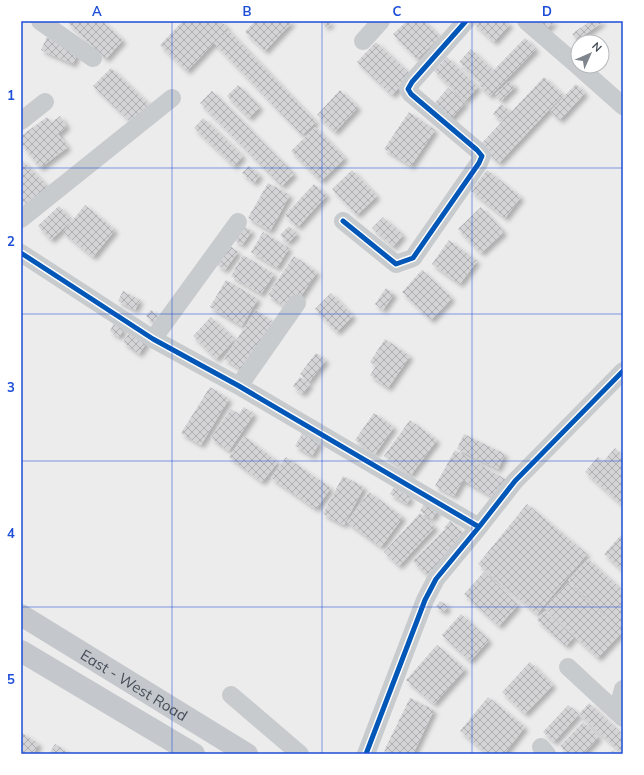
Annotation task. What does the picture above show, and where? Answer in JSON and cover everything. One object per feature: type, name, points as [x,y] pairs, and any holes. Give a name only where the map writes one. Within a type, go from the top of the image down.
[{"type":"main road","name":"East - West Road","points":[[21,615],[247,754]]},
{"type":"main road","name":"East - West Road","points":[[21,652],[194,754]]},
{"type":"street","points":[[40,21],[93,58]]},
{"type":"street","points":[[363,41],[381,21]]},
{"type":"street","points":[[343,221],[396,264],[413,258],[480,163],[482,156],[477,150],[408,90],[412,82],[466,21]]},
{"type":"street","points":[[526,21],[570,59]]},
{"type":"street","points":[[587,74],[623,106]]},
{"type":"street","points":[[21,219],[172,98]]},
{"type":"street","points":[[21,121],[45,102]]},
{"type":"street","points":[[153,339],[238,222]]},
{"type":"street","points":[[21,254],[153,339],[239,386],[479,527]]},
{"type":"street","points":[[239,386],[297,303]]},
{"type":"street","points":[[366,754],[425,600],[436,579],[515,481],[623,371]]},
{"type":"street","points":[[568,666],[620,715]]},
{"type":"street","points":[[620,715],[623,689]]},
{"type":"street","points":[[231,695],[300,754]]},
{"type":"building","points":[[70,21],[102,21],[123,40],[106,59],[68,23]]},
{"type":"building","points":[[183,21],[220,21],[228,28],[187,71],[160,45]]},
{"type":"building","points":[[255,21],[293,21],[265,51],[245,32]]},
{"type":"building","points":[[322,21],[330,21],[331,24],[325,27]]},
{"type":"building","points":[[407,21],[424,21],[440,37],[417,59],[393,34]]},
{"type":"building","points":[[475,21],[506,21],[510,24],[494,42],[473,23]]},
{"type":"building","points":[[530,21],[555,21],[542,34]]},
{"type":"building","points":[[590,21],[604,21],[586,34],[572,34]]},
{"type":"building","points":[[228,30],[316,122],[302,135],[214,43]]},
{"type":"building","points":[[47,37],[78,52],[73,64],[41,50]]},
{"type":"building","points":[[525,38],[536,49],[490,96],[479,85]]},
{"type":"building","points":[[376,42],[411,75],[392,95],[357,62]]},
{"type":"building","points":[[471,49],[493,70],[481,82],[459,62]]},
{"type":"building","points":[[447,57],[478,87],[465,101],[434,71]]},
{"type":"building","points":[[111,68],[153,108],[135,126],[93,86]]},
{"type":"building","points":[[544,77],[563,95],[499,163],[480,145]]},
{"type":"building","points":[[510,81],[515,87],[501,101],[495,94]]},
{"type":"building","points":[[576,84],[585,93],[560,120],[550,111]]},
{"type":"building","points":[[238,85],[260,107],[249,118],[227,96]]},
{"type":"building","points":[[448,88],[465,103],[449,121],[432,106]]},
{"type":"building","points":[[340,90],[358,107],[335,132],[317,115]]},
{"type":"building","points":[[212,91],[294,174],[282,186],[200,103]]},
{"type":"building","points":[[501,104],[510,111],[502,121],[493,114]]},
{"type":"building","points":[[409,112],[435,130],[411,166],[384,149]]},
{"type":"building","points":[[60,116],[67,126],[58,134],[68,147],[40,168],[21,143],[21,136],[47,117],[51,123]]},
{"type":"building","points":[[203,118],[243,156],[234,166],[194,128]]},
{"type":"building","points":[[315,127],[345,158],[321,181],[291,151]]},
{"type":"building","points":[[21,159],[49,188],[28,207],[21,200]]},
{"type":"building","points":[[249,166],[260,175],[254,183],[242,173]]},
{"type":"building","points":[[352,170],[377,196],[357,215],[332,189]]},
{"type":"building","points":[[487,170],[521,197],[505,218],[471,191]]},
{"type":"building","points":[[268,183],[290,195],[270,231],[248,218]]},
{"type":"building","points":[[314,184],[327,195],[298,227],[285,215]]},
{"type":"building","points":[[85,205],[115,230],[93,257],[63,232]]},
{"type":"building","points":[[59,206],[72,220],[51,240],[38,226]]},
{"type":"building","points":[[481,207],[504,232],[481,253],[458,229]]},
{"type":"building","points":[[383,217],[403,235],[393,247],[372,228]]},
{"type":"building","points":[[244,226],[252,231],[242,245],[234,240]]},
{"type":"building","points":[[289,226],[297,234],[288,243],[280,235]]},
{"type":"building","points":[[263,232],[289,248],[277,268],[251,252]]},
{"type":"building","points":[[449,240],[477,261],[460,284],[432,264]]},
{"type":"building","points":[[230,246],[238,252],[225,270],[217,265]]},
{"type":"building","points":[[243,255],[274,274],[261,294],[231,276]]},
{"type":"building","points":[[294,256],[317,272],[291,311],[268,295]]},
{"type":"building","points":[[422,270],[452,298],[431,320],[402,292]]},
{"type":"building","points":[[226,280],[258,299],[242,326],[210,307]]},
{"type":"building","points":[[386,288],[394,294],[383,310],[375,304]]},
{"type":"building","points":[[123,291],[140,300],[135,310],[118,301]]},
{"type":"building","points":[[331,293],[353,316],[337,332],[315,309]]},
{"type":"building","points":[[151,310],[163,321],[158,326],[146,316]]},
{"type":"building","points":[[256,310],[275,323],[243,371],[224,359]]},
{"type":"building","points":[[211,317],[235,339],[216,359],[193,336]]},
{"type":"building","points":[[114,323],[124,329],[119,337],[110,331]]},
{"type":"building","points":[[131,331],[147,342],[139,354],[123,342]]},
{"type":"building","points":[[385,339],[410,356],[388,388],[370,375],[376,366],[370,362]]},
{"type":"building","points":[[316,353],[326,360],[309,382],[300,374]]},
{"type":"building","points":[[300,377],[310,384],[302,394],[293,386]]},
{"type":"building","points":[[210,387],[229,399],[201,445],[181,433]]},
{"type":"building","points":[[244,407],[254,414],[229,451],[211,438],[231,409],[239,414]]},
{"type":"building","points":[[374,413],[394,427],[375,454],[355,440]]},
{"type":"building","points":[[410,420],[437,440],[411,475],[384,456]]},
{"type":"building","points":[[303,432],[320,442],[312,456],[295,446]]},
{"type":"building","points":[[464,434],[505,454],[498,469],[457,449]]},
{"type":"building","points":[[244,436],[278,462],[262,482],[229,457]]},
{"type":"building","points":[[615,448],[623,456],[623,506],[585,472],[598,457],[603,462]]},
{"type":"building","points":[[455,450],[510,482],[500,501],[463,480],[454,496],[435,486]]},
{"type":"building","points":[[286,457],[331,488],[316,509],[271,478]]},
{"type":"building","points":[[343,476],[364,487],[344,525],[323,514]]},
{"type":"building","points":[[394,487],[411,497],[407,504],[390,494]]},
{"type":"building","points":[[369,492],[403,517],[381,547],[347,522]]},
{"type":"building","points":[[425,502],[438,510],[432,519],[420,511]]},
{"type":"building","points":[[527,504],[587,554],[537,614],[478,564]]},
{"type":"building","points":[[420,513],[435,527],[399,566],[384,552]]},
{"type":"building","points":[[450,521],[466,536],[460,542],[444,528]]},
{"type":"building","points":[[445,529],[460,545],[429,577],[413,561]]},
{"type":"building","points":[[623,533],[623,571],[604,554]]},
{"type":"building","points":[[588,559],[623,591],[623,626],[620,629],[568,580]]},
{"type":"building","points":[[484,572],[518,605],[499,626],[464,594]]},
{"type":"building","points":[[568,583],[622,632],[598,658],[544,608]]},
{"type":"building","points":[[440,601],[448,606],[444,612],[436,607]]},
{"type":"building","points":[[545,611],[574,637],[566,646],[537,620]]},
{"type":"building","points":[[461,614],[489,640],[470,661],[442,635]]},
{"type":"building","points":[[437,645],[465,669],[434,704],[406,680]]},
{"type":"building","points":[[530,662],[553,685],[525,714],[502,692]]},
{"type":"building","points":[[488,697],[525,727],[504,754],[488,754],[460,731]]},
{"type":"building","points":[[410,698],[434,710],[413,754],[389,754],[384,751]]},
{"type":"building","points":[[589,703],[623,735],[623,754],[579,714]]},
{"type":"building","points":[[568,705],[579,714],[554,742],[543,732]]},
{"type":"building","points":[[583,722],[599,737],[583,754],[568,754],[560,746]]},
{"type":"building","points":[[21,732],[39,744],[33,754],[21,754]]},
{"type":"building","points":[[55,744],[70,754],[49,754]]},
{"type":"building","points":[[613,750],[617,754],[608,754]]},
{"type":"cycle path","points":[[343,221],[396,264],[413,258],[479,163],[482,156],[477,150],[411,94],[408,89],[412,82],[466,21]]},
{"type":"cycle path","points":[[21,253],[153,339],[239,386],[479,527]]},
{"type":"cycle path","points":[[366,754],[425,600],[436,579],[515,481],[623,371]]}]
